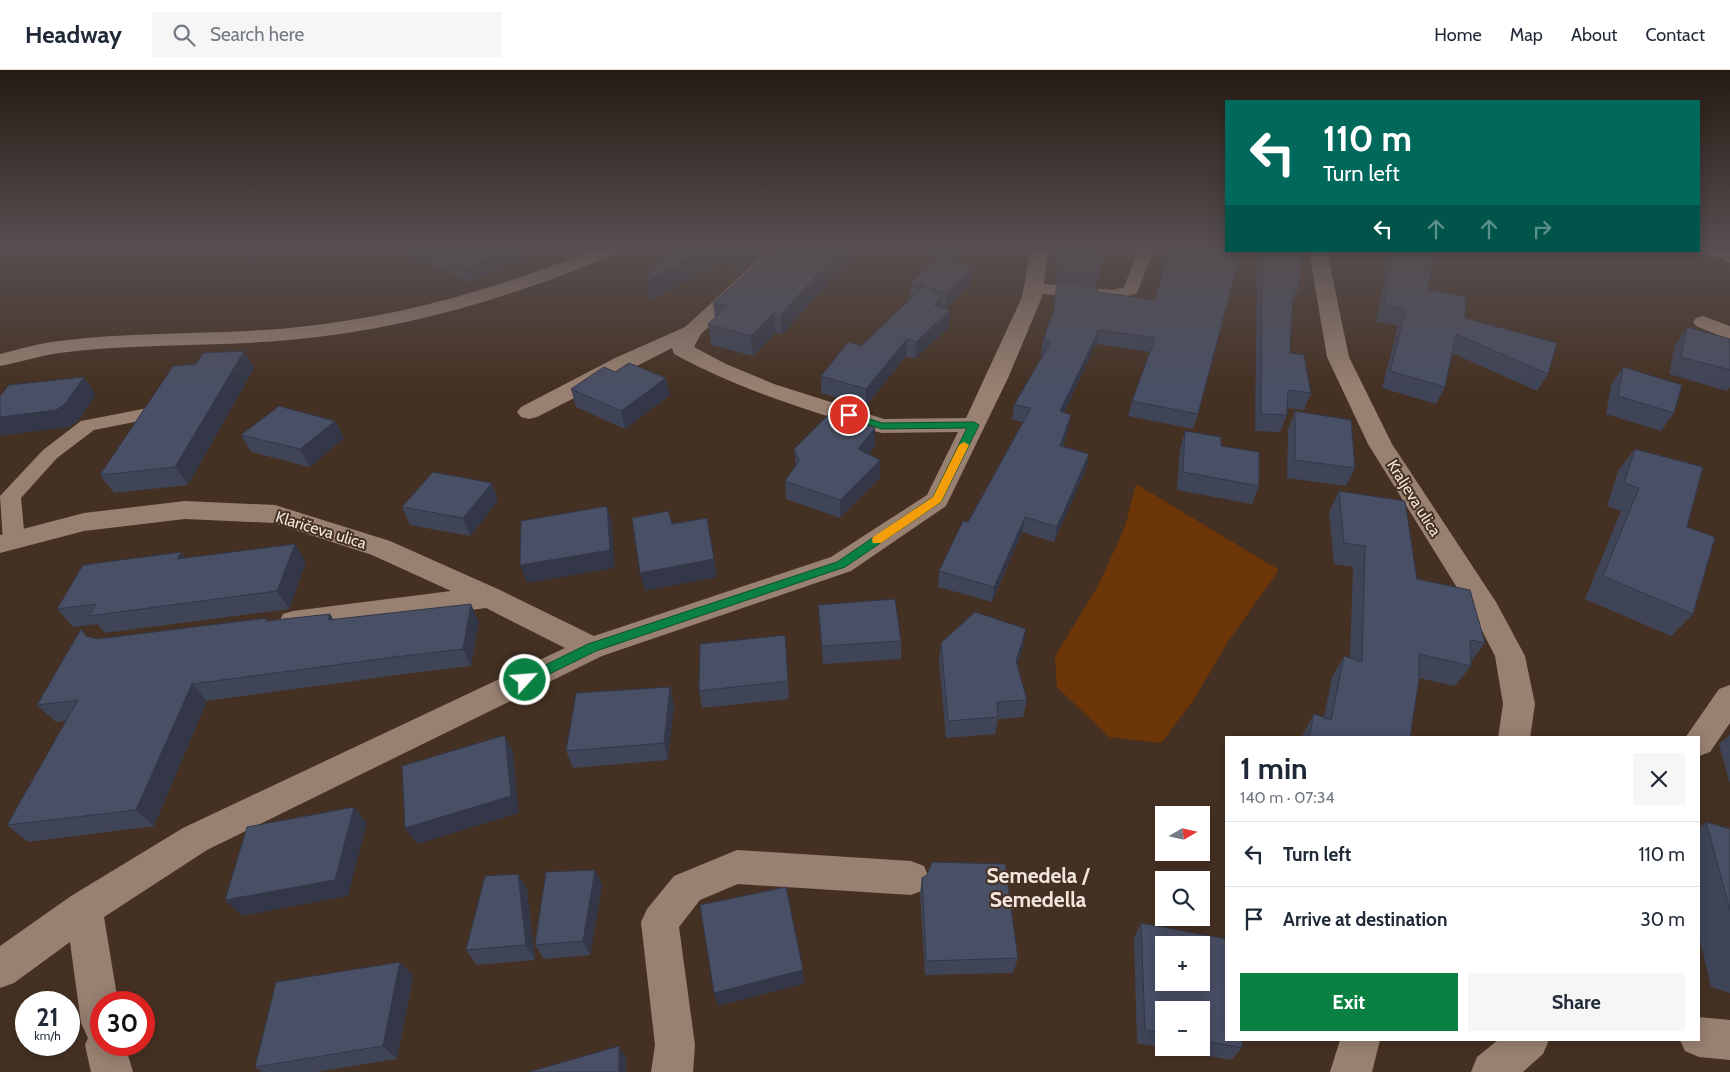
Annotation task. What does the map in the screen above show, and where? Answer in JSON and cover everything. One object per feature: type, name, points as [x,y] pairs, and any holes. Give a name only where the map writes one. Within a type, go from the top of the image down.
[{"type":"street","points":[[0,360],[66,346],[289,334],[351,328],[474,300],[489,295]]},
{"type":"street","points":[[529,412],[623,363],[692,331],[733,295]]},
{"type":"street","points":[[0,969],[84,909],[195,839],[592,648],[841,564],[937,500],[974,425],[1032,295]]},
{"type":"street","name":"Kraljeva ulica","points":[[1325,295],[1338,357],[1380,444],[1486,610],[1510,656],[1519,704],[1514,736]]},
{"type":"street","points":[[1702,322],[1730,334]]},
{"type":"street","points":[[692,331],[682,349],[718,370],[766,389],[882,426],[974,425]]},
{"type":"street","name":"Klaričeva ulica","points":[[7,542],[84,522],[185,510],[275,514],[381,548],[490,597],[592,648]]},
{"type":"street","points":[[272,624],[490,597]]},
{"type":"street","points":[[1700,741],[1730,698]]},
{"type":"street","points":[[672,1072],[674,1045],[660,922],[687,888],[737,867],[911,878]]},
{"type":"street","points":[[84,909],[96,991]]},
{"type":"street","points":[[1700,1037],[1730,1040]]},
{"type":"street","points":[[1351,1072],[1360,1041]]},
{"type":"street","points":[[1492,1072],[1528,1041]]},
{"type":"street","points":[[108,1056],[112,1072]]},
{"type":"lane","points":[[7,542],[10,497],[50,454],[88,426],[153,413]]},
{"type":"shaded area","points":[[1136,484],[1279,570],[1229,640],[1194,699],[1161,743],[1109,737],[1057,687],[1055,656],[1098,586],[1125,527]]},
{"type":"building","points":[[722,295],[799,295],[780,315],[774,312],[751,336],[708,324],[728,306],[713,303]]},
{"type":"building","points":[[915,295],[939,295],[941,297],[934,305],[950,310],[916,342],[907,339],[866,389],[821,376],[848,342],[861,346]]},
{"type":"building","points":[[1056,295],[1117,295],[1155,300],[1156,295],[1229,295],[1198,414],[1132,401],[1155,338],[1099,330],[1060,411],[1071,415],[1060,446],[1089,454],[1057,527],[1025,517],[994,587],[939,571],[963,521],[968,522],[1031,408],[1014,405],[1051,341],[1043,340],[1054,310]]},
{"type":"building","points":[[1262,295],[1293,295],[1290,353],[1304,355],[1311,393],[1288,390],[1287,415],[1261,414]]},
{"type":"building","points":[[1386,295],[1455,295],[1466,297],[1465,318],[1557,343],[1548,374],[1456,334],[1445,387],[1390,371],[1406,309],[1384,304]]},
{"type":"building","points":[[1687,327],[1730,339],[1730,370],[1681,357]]},
{"type":"building","points":[[244,351],[175,467],[100,475],[173,366],[196,364],[203,353]]},
{"type":"building","points":[[629,363],[666,378],[621,411],[571,389],[604,367],[615,372]]},
{"type":"building","points":[[1623,367],[1682,385],[1674,413],[1618,396]]},
{"type":"building","points":[[84,377],[65,404],[56,410],[0,417],[0,396],[9,385]]},
{"type":"building","points":[[279,406],[335,421],[300,449],[241,435]]},
{"type":"building","points":[[832,411],[875,428],[858,449],[880,460],[840,500],[785,481],[799,461],[794,449]]},
{"type":"building","points":[[1295,411],[1351,420],[1355,468],[1295,460]]},
{"type":"building","points":[[1185,431],[1221,437],[1221,446],[1259,452],[1259,486],[1183,472]]},
{"type":"building","points":[[1635,449],[1703,467],[1687,527],[1715,537],[1693,614],[1603,576],[1639,488],[1624,483]]},
{"type":"building","points":[[433,472],[492,483],[463,518],[402,507]]},
{"type":"building","points":[[1339,491],[1405,501],[1417,579],[1470,590],[1485,643],[1470,640],[1471,666],[1419,654],[1419,679],[1410,736],[1309,736],[1314,714],[1331,720],[1344,656],[1362,662],[1365,546],[1344,543]]},
{"type":"building","points":[[607,506],[610,550],[520,565],[521,521]]},
{"type":"building","points":[[668,511],[672,524],[707,518],[714,559],[640,573],[632,518]]},
{"type":"building","points":[[295,544],[277,591],[89,616],[96,604],[57,609],[83,565],[181,552],[177,559]]},
{"type":"building","points":[[895,599],[901,641],[822,646],[818,605]]},
{"type":"building","points":[[471,604],[463,649],[192,684],[136,810],[7,825],[78,700],[37,705],[81,629],[86,636],[97,639],[267,618],[266,621],[330,614],[328,620]]},
{"type":"building","points":[[975,612],[1026,629],[1016,661],[1027,700],[997,702],[998,717],[948,721],[941,643]]},
{"type":"building","points":[[785,635],[788,681],[699,691],[700,644]]},
{"type":"building","points":[[670,687],[664,743],[566,751],[576,693]]},
{"type":"building","points":[[505,735],[511,796],[405,828],[402,766]]},
{"type":"building","points":[[354,807],[335,880],[225,900],[247,827]]},
{"type":"building","points":[[1706,822],[1730,829],[1730,910]]},
{"type":"building","points":[[932,862],[1005,864],[1018,958],[926,961],[922,878],[927,875]]},
{"type":"building","points":[[595,870],[583,941],[535,945],[546,872]]},
{"type":"building","points":[[518,874],[526,945],[466,950],[485,876]]},
{"type":"building","points":[[786,887],[803,970],[714,993],[700,905]]},
{"type":"building","points":[[1141,923],[1225,939],[1225,1041],[1242,1041],[1242,1048],[1210,1042],[1210,1001],[1155,1001],[1155,1032],[1145,1030]]},
{"type":"building","points":[[400,962],[383,1046],[255,1067],[276,982]]},
{"type":"building","points":[[619,1046],[619,1072],[529,1072]]},
{"type":"slow traffic","points":[[877,540],[937,500],[964,445]]},
{"type":"district","name":"Semedela / Semedella","points":[[1038,887]]},
{"type":"route","points":[[525,680],[592,648],[841,564],[937,500],[974,425],[882,426],[849,415]]}]
